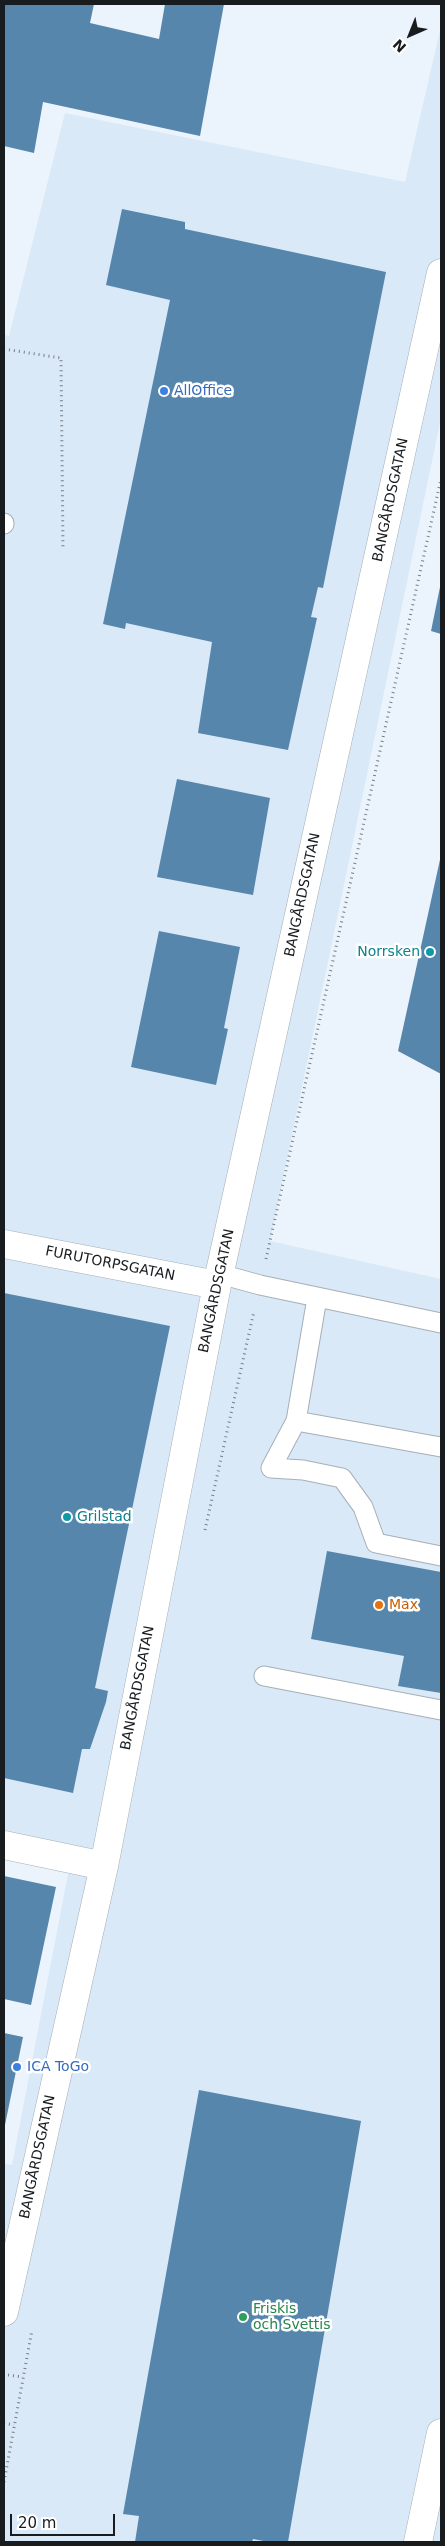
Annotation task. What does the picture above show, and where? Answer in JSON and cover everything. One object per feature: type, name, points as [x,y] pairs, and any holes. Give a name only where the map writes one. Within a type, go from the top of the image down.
[{"type":"street","name":"BANGÅRDSGATAN","points":[[4,2312],[104,1866],[218,1280],[441,273]]},
{"type":"street","name":"FURUTORPSGATAN","points":[[4,1244],[218,1280]]},
{"type":"street","points":[[4,1845],[104,1866]]},
{"type":"street","points":[[418,2542],[441,2434]]},
{"type":"lane","points":[[218,1280],[260,1286],[441,1324]]},
{"type":"lane","points":[[317,1298],[296,1421],[271,1468],[303,1470],[342,1478],[363,1507],[376,1543],[441,1556]]},
{"type":"lane","points":[[296,1421],[441,1447]]},
{"type":"lane","points":[[264,1676],[441,1710]]},
{"type":"path","points":[[4,349],[61,358],[63,547]]},
{"type":"path","points":[[204,1533],[441,479]]},
{"type":"path","points":[[4,2482],[33,2320]]},
{"type":"path","points":[[8,2375],[23,2377]]},
{"type":"path","points":[[4,2423],[14,2425]]},
{"type":"shaded area","points":[[441,26],[441,418],[270,1241],[441,1279],[441,2542],[4,2542],[4,2164],[12,2165],[69,1869],[4,1856],[4,335],[9,336],[65,113],[405,182]]},
{"type":"building","points":[[4,4],[94,4],[90,23],[159,39],[165,4],[224,4],[200,136],[43,102],[34,153],[4,146]]},
{"type":"building","points":[[122,209],[185,222],[185,229],[386,272],[323,588],[318,587],[311,617],[317,618],[288,750],[198,733],[212,642],[126,623],[125,629],[103,624],[170,300],[106,285]]},
{"type":"building","points":[[441,587],[441,634],[431,631]]},
{"type":"building","points":[[177,779],[270,798],[253,895],[157,877]]},
{"type":"building","name":"Norrsken","points":[[441,855],[441,1074],[398,1051]]},
{"type":"building","points":[[159,931],[240,947],[224,1028],[228,1029],[216,1085],[131,1067]]},
{"type":"building","name":"Grilstad","points":[[4,1293],[170,1326],[95,1688],[108,1691],[106,1702],[90,1749],[82,1749],[73,1793],[4,1778]]},
{"type":"building","name":"Max","points":[[327,1551],[441,1572],[441,1693],[398,1686],[404,1656],[311,1639]]},
{"type":"building","points":[[4,1876],[56,1887],[31,2005],[4,1999]]},
{"type":"building","points":[[4,2033],[23,2037],[5,2125],[4,2125]]},
{"type":"building","name":"Friskis och Svettis","points":[[199,2090],[361,2121],[288,2542],[269,2542],[253,2539],[252,2542],[135,2542],[139,2516],[123,2514]]},
{"type":"place","name":"AllOffice","points":[[164,391]]},
{"type":"place","name":"Norrsken","points":[[430,952]]},
{"type":"place","name":"Grilstad","points":[[67,1517]]},
{"type":"place","name":"Max","points":[[379,1605]]},
{"type":"place","name":"ICA ToGo","points":[[17,2067]]},
{"type":"place","name":"Friskis och Svettis","points":[[243,2317]]}]
